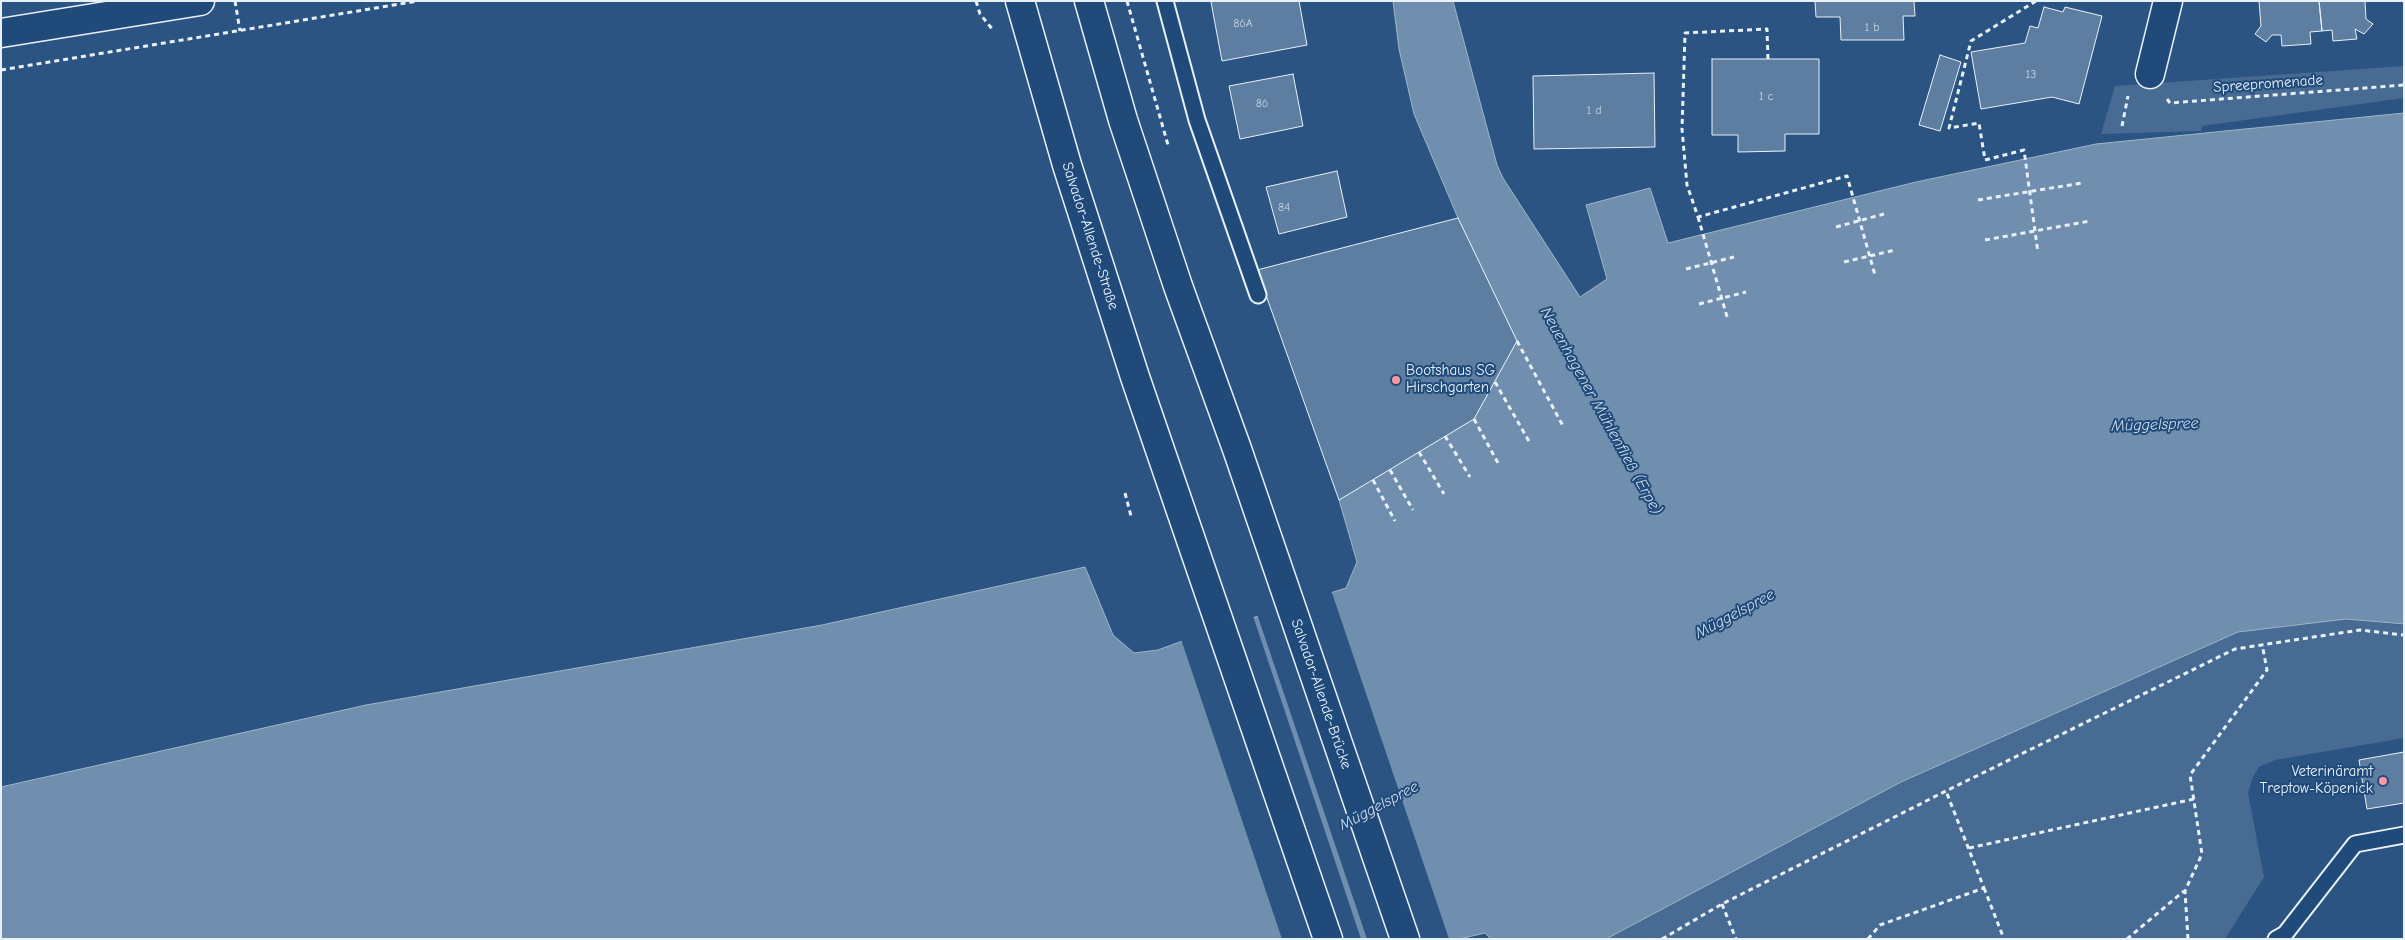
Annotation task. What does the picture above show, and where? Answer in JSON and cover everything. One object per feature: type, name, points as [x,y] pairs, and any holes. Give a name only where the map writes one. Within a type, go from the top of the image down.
[{"type":"main road","points":[[1,33],[200,1]]},
{"type":"main road","name":"Salvador-Allende-Straße","points":[[1020,1],[1066,165],[1166,469],[1328,939]]},
{"type":"main road","name":"Salvador-Allende-Brücke","points":[[1089,1],[1123,120],[1178,286],[1237,449],[1405,939]]},
{"type":"main road","points":[[2150,74],[2168,1]]},
{"type":"lane","points":[[1165,1],[1197,120],[1258,296]]},
{"type":"lane","points":[[2276,939],[2284,934],[2355,844],[2404,835]]},
{"type":"path","points":[[235,1],[240,31]]},
{"type":"path","points":[[1,70],[418,1]]},
{"type":"path","points":[[1127,1],[1169,148]]},
{"type":"path","points":[[2036,1],[1971,41],[1949,128],[1978,123],[1984,160],[2024,150],[2038,253]]},
{"type":"path","points":[[1728,320],[1698,216],[1687,185],[1682,129],[1685,33],[1767,29],[1768,59]]},
{"type":"path","name":"Spreepromenade","points":[[2150,74],[2170,103],[2404,85]]},
{"type":"path","points":[[1698,216],[1847,176],[1875,275]]},
{"type":"path","points":[[1978,200],[2082,183]]},
{"type":"path","points":[[1836,227],[1884,214]]},
{"type":"path","points":[[1985,240],[2090,221]]},
{"type":"path","points":[[1844,262],[1895,250]]},
{"type":"path","points":[[1686,269],[1734,257]]},
{"type":"path","points":[[1699,304],[1746,292]]},
{"type":"path","points":[[1517,341],[1563,426]]},
{"type":"path","points":[[1495,382],[1530,443]]},
{"type":"path","points":[[1474,419],[1498,463]]},
{"type":"path","points":[[1445,436],[1470,477]]},
{"type":"path","points":[[1419,452],[1444,494]]},
{"type":"path","points":[[1390,470],[1413,510]]},
{"type":"path","points":[[1373,480],[1395,521]]},
{"type":"path","points":[[1125,494],[1131,516]]},
{"type":"path","points":[[1662,939],[1722,904],[2235,649],[2360,630],[2404,635]]},
{"type":"path","points":[[2128,939],[2185,891],[2202,854],[2190,775],[2267,670],[2262,644]]},
{"type":"path","points":[[1946,791],[2004,939]]},
{"type":"path","points":[[1969,848],[2194,799]]},
{"type":"path","points":[[1868,939],[1880,925],[1984,888]]},
{"type":"path","points":[[2185,891],[2188,939]]},
{"type":"path","points":[[1722,904],[1736,939]]},
{"type":"shaded area","points":[[2404,66],[2404,98],[2202,126],[2201,131],[2101,134],[2115,86]]},
{"type":"shaded area","points":[[2346,619],[2404,625],[2404,738],[2275,760],[2259,767],[2253,777],[2248,793],[2264,877],[2225,939],[1606,939],[1901,782],[2239,632]]},
{"type":"water","points":[[1393,1],[1453,1],[1497,165],[1503,178],[1580,297],[1607,279],[1586,205],[1650,188],[1668,243],[1916,182],[2096,144],[2404,113],[2404,624],[2346,619],[2238,632],[1901,782],[1606,939],[1491,939],[1485,933],[1459,939],[1439,939],[1430,914],[1378,931],[1381,939],[1,939],[1,787],[366,705],[822,625],[1085,567],[1113,635],[1134,653],[1158,650],[1346,588],[1357,562],[1339,500],[1474,419],[1517,341],[1458,218],[1414,114],[1399,49]]},
{"type":"pier","points":[[1331,590],[1449,939],[1437,939],[1428,917],[1381,933],[1383,939],[1367,939],[1257,614]]},
{"type":"pier","points":[[1253,616],[1361,939],[1282,939],[1181,639]]},
{"type":"building","points":[[1299,1],[1307,45],[1222,61],[1211,2]]},
{"type":"building","points":[[1815,1],[1914,1],[1915,16],[1903,16],[1904,40],[1841,40],[1840,17],[1816,17]]},
{"type":"building","points":[[2259,1],[2319,1],[2322,31],[2310,32],[2311,44],[2282,46],[2281,35],[2272,35],[2266,42],[2255,34],[2261,26]]},
{"type":"building","points":[[2319,1],[2365,1],[2366,19],[2373,24],[2364,34],[2355,29],[2357,39],[2333,41],[2332,30],[2322,31]]},
{"type":"building","points":[[2044,7],[2063,12],[2065,7],[2102,16],[2079,104],[2052,97],[1981,109],[1971,52],[2025,43],[2030,26],[2038,28]]},
{"type":"building","points":[[1940,55],[1961,62],[1940,131],[1919,125]]},
{"type":"building","points":[[1712,59],[1819,59],[1819,134],[1785,134],[1785,151],[1738,152],[1738,135],[1712,135]]},
{"type":"building","points":[[1654,73],[1655,147],[1534,149],[1533,76]]},
{"type":"building","points":[[1293,74],[1303,126],[1240,139],[1229,86]]},
{"type":"building","points":[[1337,171],[1347,217],[1279,234],[1266,187]]},
{"type":"building","name":"Bootshaus SG Hirschgarten","points":[[1458,218],[1517,341],[1474,419],[1339,500],[1257,270]]},
{"type":"building","name":"Veterinäramt Treptow-Köpenick","points":[[2404,752],[2404,803],[2367,809],[2359,760]]},
{"type":"place","name":"Bootshaus SG Hirschgarten","points":[[1396,380]]},
{"type":"place","name":"Veterinäramt Treptow-Köpenick","points":[[2383,781]]},
{"type":"water label","name":"Neuenhagener Mühlenfließ (Erpe)","points":[[1601,411]]},
{"type":"water label","name":"Müggelspree","points":[[2155,425]]},
{"type":"water label","name":"Müggelspree","points":[[1735,614]]},
{"type":"water label","name":"Müggelspree","points":[[1379,806]]}]
